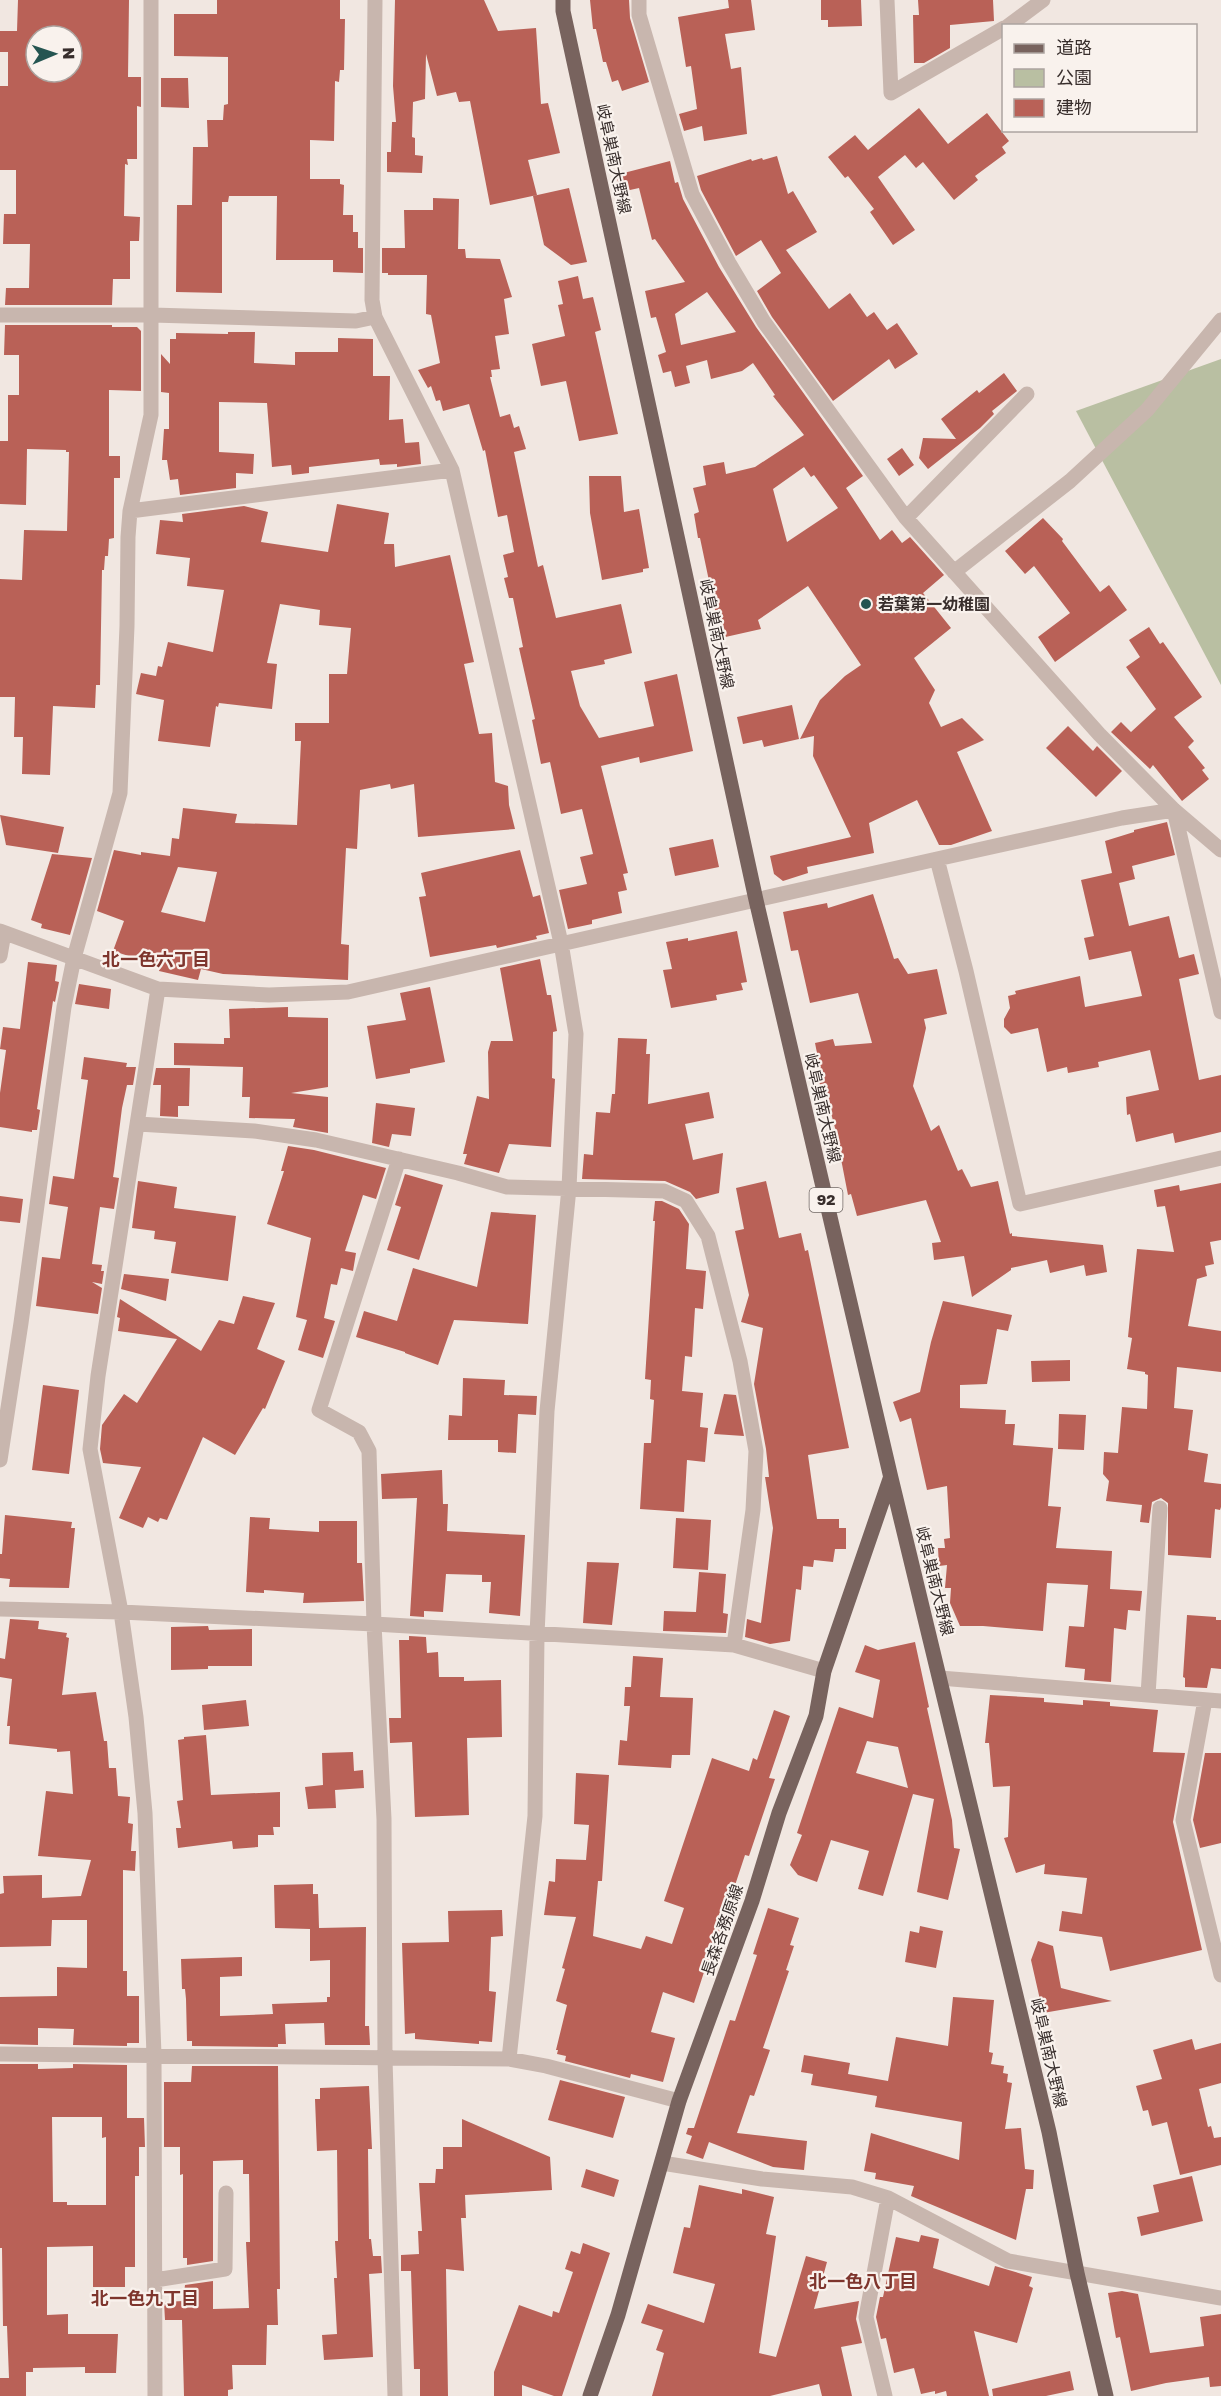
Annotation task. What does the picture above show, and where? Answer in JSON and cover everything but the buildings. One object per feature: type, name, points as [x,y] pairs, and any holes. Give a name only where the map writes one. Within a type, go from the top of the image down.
[{"type":"main road","name":"岐阜巣南大野線","points":[[563,0],[563,10],[756,900],[891,1478],[1049,2132],[1077,2273],[1106,2396]]},
{"type":"main road","name":"長森各務原線","points":[[590,2396],[618,2315],[680,2101],[752,1901],[779,1813],[816,1716],[824,1671],[891,1478]]},
{"type":"street","points":[[0,1460],[64,1007],[74,958],[120,793],[130,511],[151,414],[153,315],[151,0]]},
{"type":"street","points":[[375,0],[372,289],[375,317],[452,470],[561,943],[576,1034],[569,1188],[547,1411],[537,1635],[536,1816],[509,2059]]},
{"type":"street","points":[[639,0],[639,15],[692,194],[764,322],[906,518],[1099,734],[1174,810],[1221,850]]},
{"type":"street","points":[[887,0],[891,93],[1002,29]]},
{"type":"street","points":[[1014,22],[1020,0]]},
{"type":"street","points":[[1014,22],[1043,0]]},
{"type":"street","points":[[0,315],[153,315],[356,321],[375,317]]},
{"type":"street","points":[[954,572],[1070,481],[1138,418],[1221,320]]},
{"type":"street","points":[[906,518],[1027,394]]},
{"type":"street","points":[[130,511],[452,470]]},
{"type":"street","points":[[0,956],[2,932],[158,989],[269,995],[348,992],[1122,818],[1174,810]]},
{"type":"street","points":[[1174,810],[1221,1012]]},
{"type":"street","points":[[937,859],[966,971],[1020,1204],[1221,1158]]},
{"type":"street","points":[[155,2396],[154,2055],[145,1812],[136,1717],[121,1612],[90,1449],[98,1376],[158,989]]},
{"type":"street","points":[[138,1124],[254,1131],[316,1140],[507,1187],[664,1191],[686,1201],[708,1236],[740,1361],[756,1451],[753,1510],[734,1645]]},
{"type":"street","points":[[395,2396],[384,2059],[384,1819],[374,1624],[369,1451],[359,1432],[319,1410],[399,1159]]},
{"type":"street","points":[[1148,1695],[1160,1508]]},
{"type":"street","points":[[0,1609],[121,1612],[374,1624],[734,1645],[824,1671]]},
{"type":"street","points":[[940,1677],[1221,1701]]},
{"type":"street","points":[[1205,1700],[1183,1820],[1221,1975]]},
{"type":"street","points":[[0,2054],[509,2059],[546,2066],[680,2101]]},
{"type":"street","points":[[662,2163],[762,2179],[852,2187],[888,2199],[1008,2261],[1221,2298]]},
{"type":"street","points":[[155,2280],[225,2269],[226,2193]]},
{"type":"street","points":[[885,2396],[866,2317],[888,2199]]},
{"type":"green space","points":[[1221,359],[1221,685],[1076,411]]},
{"type":"place","name":"若葉第一幼稚園","points":[[866,604]]},
{"type":"district","name":"北一色六丁目","points":[[156,960]]},
{"type":"district","name":"北一色八丁目","points":[[863,2282]]},
{"type":"district","name":"北一色九丁目","points":[[145,2299]]}]
